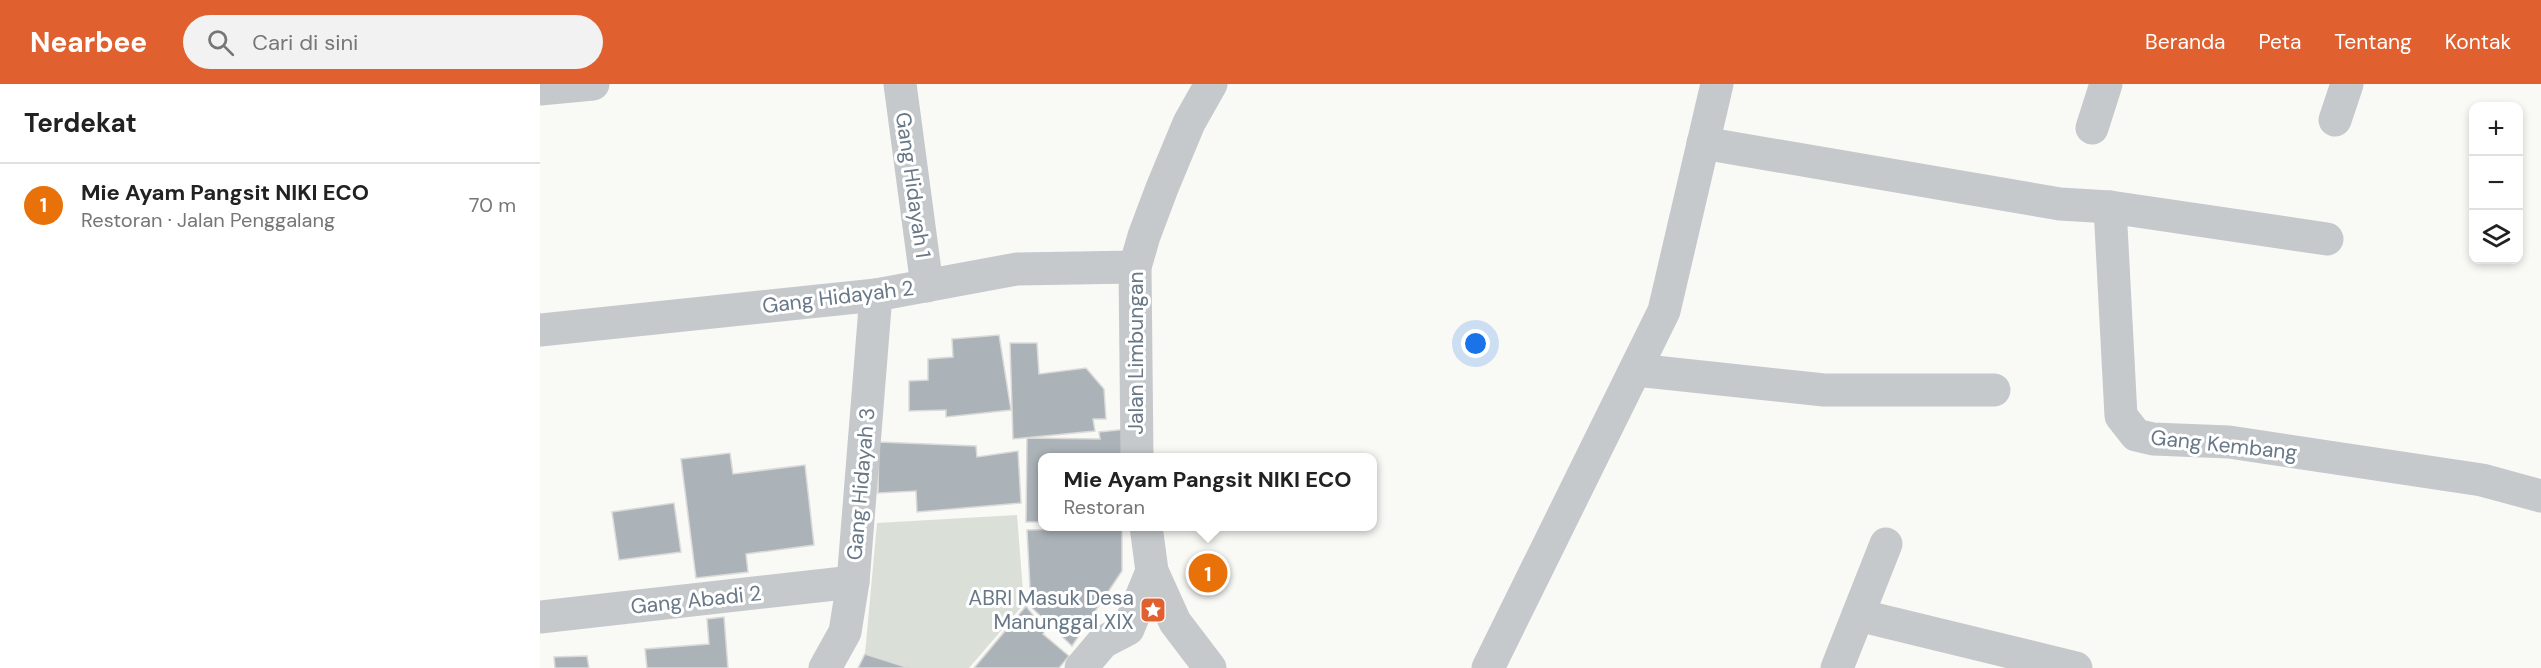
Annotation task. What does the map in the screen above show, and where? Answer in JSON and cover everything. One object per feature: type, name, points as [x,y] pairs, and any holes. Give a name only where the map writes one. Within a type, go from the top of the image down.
[{"type":"street","points":[[540,89],[593,84]]},
{"type":"street","name":"Gang Hidayah 1","points":[[900,84],[927,286]]},
{"type":"street","name":"Jalan Limbungan","points":[[1137,453],[1135,267],[1144,236],[1184,134],[1212,84]]},
{"type":"street","points":[[1488,668],[1664,311],[1717,84]]},
{"type":"street","points":[[2092,128],[2106,84]]},
{"type":"street","points":[[2335,120],[2347,84]]},
{"type":"street","points":[[1703,143],[2060,204],[2110,207],[2327,239]]},
{"type":"street","name":"Gang Kembang","points":[[2110,207],[2121,416],[2136,435],[2153,439],[2229,442],[2482,480],[2541,496]]},
{"type":"street","name":"Gang Hidayah 2","points":[[540,330],[876,295],[1017,269],[1135,267]]},
{"type":"street","name":"Gang Hidayah 3","points":[[825,668],[845,632],[853,582],[876,295]]},
{"type":"street","points":[[1636,370],[1824,390],[1994,390]]},
{"type":"street","points":[[1147,531],[1152,571],[1175,622],[1210,668]]},
{"type":"street","points":[[1837,668],[1886,544]]},
{"type":"street","points":[[1128,629],[1152,571]]},
{"type":"street","name":"Gang Abadi 2","points":[[540,617],[853,582]]},
{"type":"street","points":[[1858,615],[2076,668]]},
{"type":"street","points":[[1081,668],[1103,642],[1128,629],[1175,622]]},
{"type":"shaded area","points":[[1017,515],[1024,604],[969,668],[909,668],[865,654],[877,523]]},
{"type":"building","points":[[999,335],[1011,410],[946,417],[946,410],[909,411],[909,381],[928,380],[928,359],[953,357],[952,339]]},
{"type":"building","points":[[1010,343],[1037,343],[1039,374],[1086,368],[1104,389],[1106,419],[1093,419],[1095,431],[1013,439]]},
{"type":"building","points":[[1128,429],[1128,453],[1038,453],[1038,522],[1026,522],[1027,438],[1100,439],[1099,432]]},
{"type":"building","points":[[879,442],[976,446],[977,457],[1018,451],[1021,503],[917,512],[916,491],[878,493]]},
{"type":"building","points":[[730,453],[733,474],[805,465],[814,545],[746,554],[748,572],[696,578],[681,459]]},
{"type":"building","points":[[674,503],[681,552],[619,560],[612,512]]},
{"type":"building","points":[[1027,530],[1122,531],[1122,571],[1072,646],[1031,607]]},
{"type":"building","points":[[1026,606],[1045,630],[1043,634],[1069,656],[1059,668],[974,668]]},
{"type":"building","points":[[724,617],[728,668],[647,668],[645,649],[709,644],[707,619]]},
{"type":"building","points":[[865,654],[909,668],[858,668]]},
{"type":"building","points":[[587,656],[589,668],[555,668],[554,657]]},
{"type":"place","name":"Mie Ayam Pangsit NIKI ECO","points":[[1208,573]]},
{"type":"place","name":"ABRI Masuk Desa Manunggal XIX","points":[[1153,610]]}]
